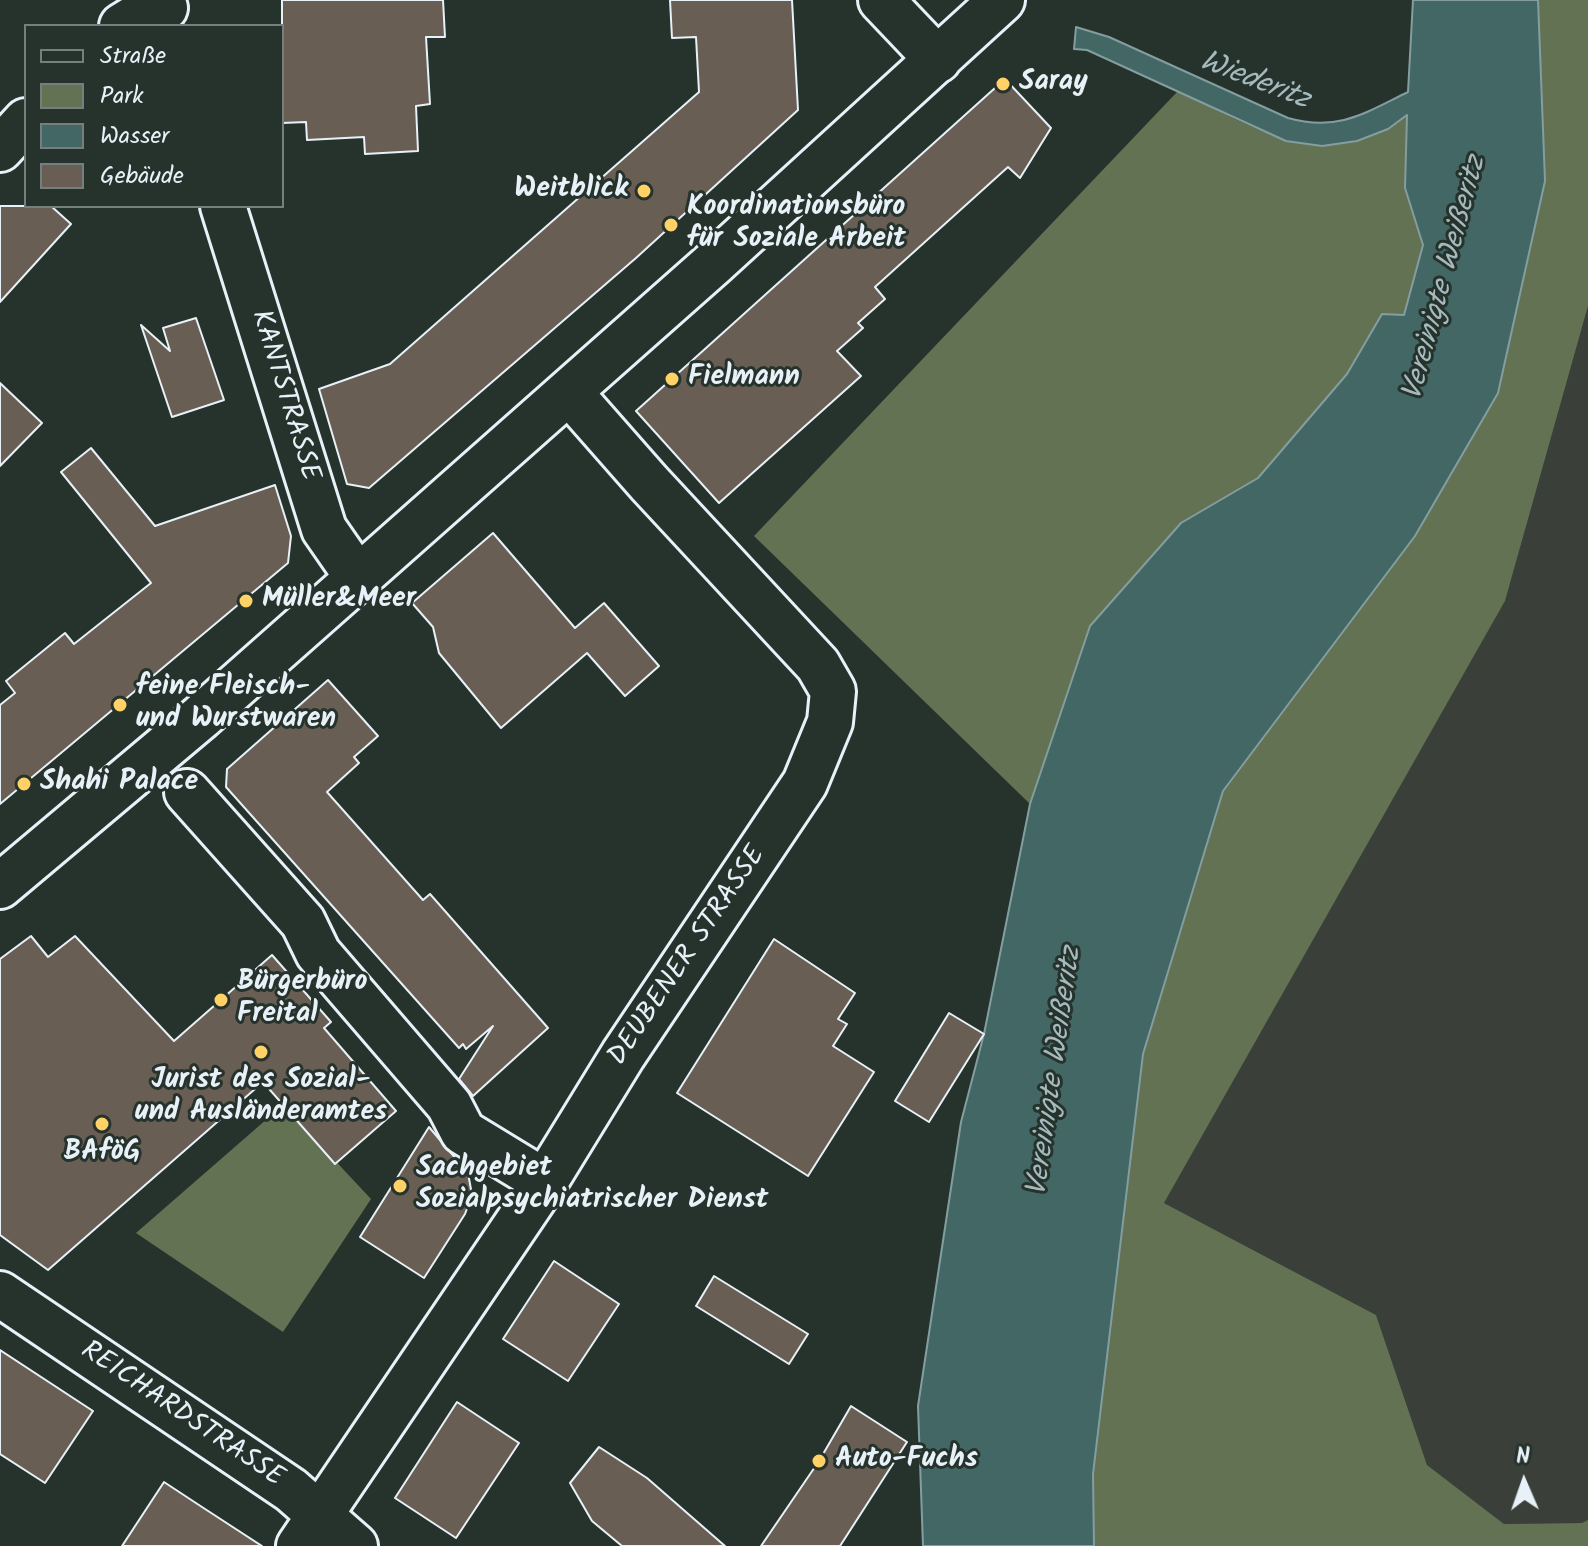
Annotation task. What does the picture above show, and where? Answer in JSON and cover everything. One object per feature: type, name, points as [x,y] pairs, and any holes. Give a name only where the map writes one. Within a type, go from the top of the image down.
[{"type":"street","points":[[0,886],[96,809],[569,392],[909,30],[1002,0]]},
{"type":"street","points":[[125,24],[138,16],[166,11]]},
{"type":"street","points":[[0,149],[24,123]]},
{"type":"street","name":"KANTSTRASSE","points":[[224,208],[324,529],[358,578]]},
{"type":"street","name":"DEUBENER STRASSE","points":[[309,1531],[545,1182],[623,1055],[805,783],[830,722],[833,691],[818,665],[569,392]]},
{"type":"street","points":[[187,792],[303,922],[318,953],[449,1105],[463,1132],[545,1182]]},
{"type":"street","name":"REICHARDSTRASSE","points":[[0,1294],[291,1490],[309,1531],[355,1546]]},
{"type":"shaded area","points":[[1588,306],[1588,1520],[1583,1523],[1504,1524],[1427,1465],[1376,1315],[1164,1203],[1505,601]]},
{"type":"green space","points":[[1538,0],[1588,0],[1588,306],[1505,601],[1164,1203],[1376,1315],[1427,1465],[1504,1524],[1582,1523],[1588,1520],[1588,1546],[1094,1546],[1093,1474],[1143,1054],[1223,791],[1309,674],[1545,181]]},
{"type":"green space","points":[[1178,91],[1263,131],[1291,140],[1320,144],[1348,142],[1377,133],[1407,114],[1405,188],[1423,245],[1404,315],[1382,314],[1347,374],[1258,478],[1181,523],[1091,626],[1030,804],[754,536]]},
{"type":"green space","points":[[283,1105],[371,1199],[283,1332],[136,1233]]},
{"type":"water","name":"Vereinigte Weißeritz","points":[[1413,0],[1538,0],[1545,181],[1498,393],[1415,536],[1223,791],[1143,1054],[1093,1474],[1094,1546],[923,1546],[918,1406],[961,1122],[984,1034],[1030,804],[1090,626],[1181,523],[1258,478],[1347,374],[1382,314],[1404,315],[1423,245],[1405,188],[1407,115],[1388,129],[1357,141],[1322,146],[1286,141],[1087,50],[1074,49],[1076,27],[1109,37],[1288,118],[1322,123],[1351,118],[1408,92]]},
{"type":"building","points":[[282,0],[443,0],[445,37],[426,37],[430,104],[416,106],[418,151],[365,154],[364,137],[307,140],[306,122],[284,123]]},
{"type":"building","points":[[670,0],[792,0],[798,110],[636,258],[369,488],[347,484],[319,389],[390,364],[699,92],[696,37],[672,38]]},
{"type":"building","points":[[1005,79],[1051,128],[1020,178],[1008,167],[875,287],[885,299],[858,323],[863,328],[837,351],[861,376],[719,503],[636,411]]},
{"type":"building","points":[[0,206],[53,208],[71,224],[0,302]]},
{"type":"building","points":[[196,318],[224,400],[172,417],[141,325],[170,351],[163,328]]},
{"type":"building","points":[[0,383],[42,423],[0,466]]},
{"type":"building","points":[[91,448],[155,526],[275,485],[291,536],[288,563],[0,804],[0,705],[15,693],[6,681],[65,633],[74,644],[151,583],[61,472]]},
{"type":"building","points":[[493,533],[575,628],[604,603],[659,666],[625,696],[587,653],[501,728],[439,653],[433,627],[412,603]]},
{"type":"building","points":[[328,680],[378,736],[354,757],[359,763],[327,792],[423,900],[430,894],[548,1028],[473,1096],[459,1079],[493,1026],[466,1049],[463,1044],[459,1048],[226,787],[227,769]]},
{"type":"building","points":[[31,936],[48,957],[75,936],[174,1041],[272,955],[331,1022],[324,1028],[396,1111],[335,1164],[263,1082],[48,1270],[0,1235],[0,959]]},
{"type":"building","points":[[774,939],[855,993],[838,1019],[847,1024],[833,1046],[874,1072],[808,1176],[677,1093]]},
{"type":"building","points":[[949,1013],[984,1034],[929,1122],[895,1101]]},
{"type":"building","points":[[429,1127],[468,1173],[472,1195],[465,1214],[424,1278],[360,1237]]},
{"type":"building","points":[[554,1261],[619,1304],[568,1381],[503,1339]]},
{"type":"building","points":[[714,1276],[808,1334],[789,1364],[696,1306]]},
{"type":"building","points":[[0,1350],[93,1411],[45,1483],[0,1454]]},
{"type":"building","points":[[457,1402],[519,1443],[456,1538],[395,1498]]},
{"type":"building","points":[[851,1406],[907,1442],[840,1546],[761,1546],[819,1461]]},
{"type":"building","points":[[599,1447],[647,1478],[725,1546],[622,1546],[592,1521],[570,1483]]},
{"type":"building","points":[[164,1482],[202,1507],[262,1546],[122,1546]]},
{"type":"place","name":"Saray","points":[[1003,84]]},
{"type":"place","name":"Weitblick","points":[[644,191]]},
{"type":"place","name":"Koordinationsbüro für Soziale Arbeit","points":[[671,225]]},
{"type":"place","name":"Fielmann","points":[[672,379]]},
{"type":"place","name":"Müller&Meer","points":[[246,601]]},
{"type":"place","name":"feine Fleisch- und Wurstwaren","points":[[120,705]]},
{"type":"place","name":"Shahi Palace","points":[[24,784]]},
{"type":"place","name":"Bürgerbüro Freital","points":[[221,1000]]},
{"type":"place","name":"Jurist des Sozial- und Ausländeramtes","points":[[261,1052]]},
{"type":"place","name":"BAföG","points":[[102,1124]]},
{"type":"place","name":"Sachgebiet Sozialpsychiatrischer Dienst","points":[[400,1186]]},
{"type":"place","name":"Auto-Fuchs","points":[[819,1461]]},
{"type":"water label","name":"Wiederitz","points":[[1254,83]]}]
